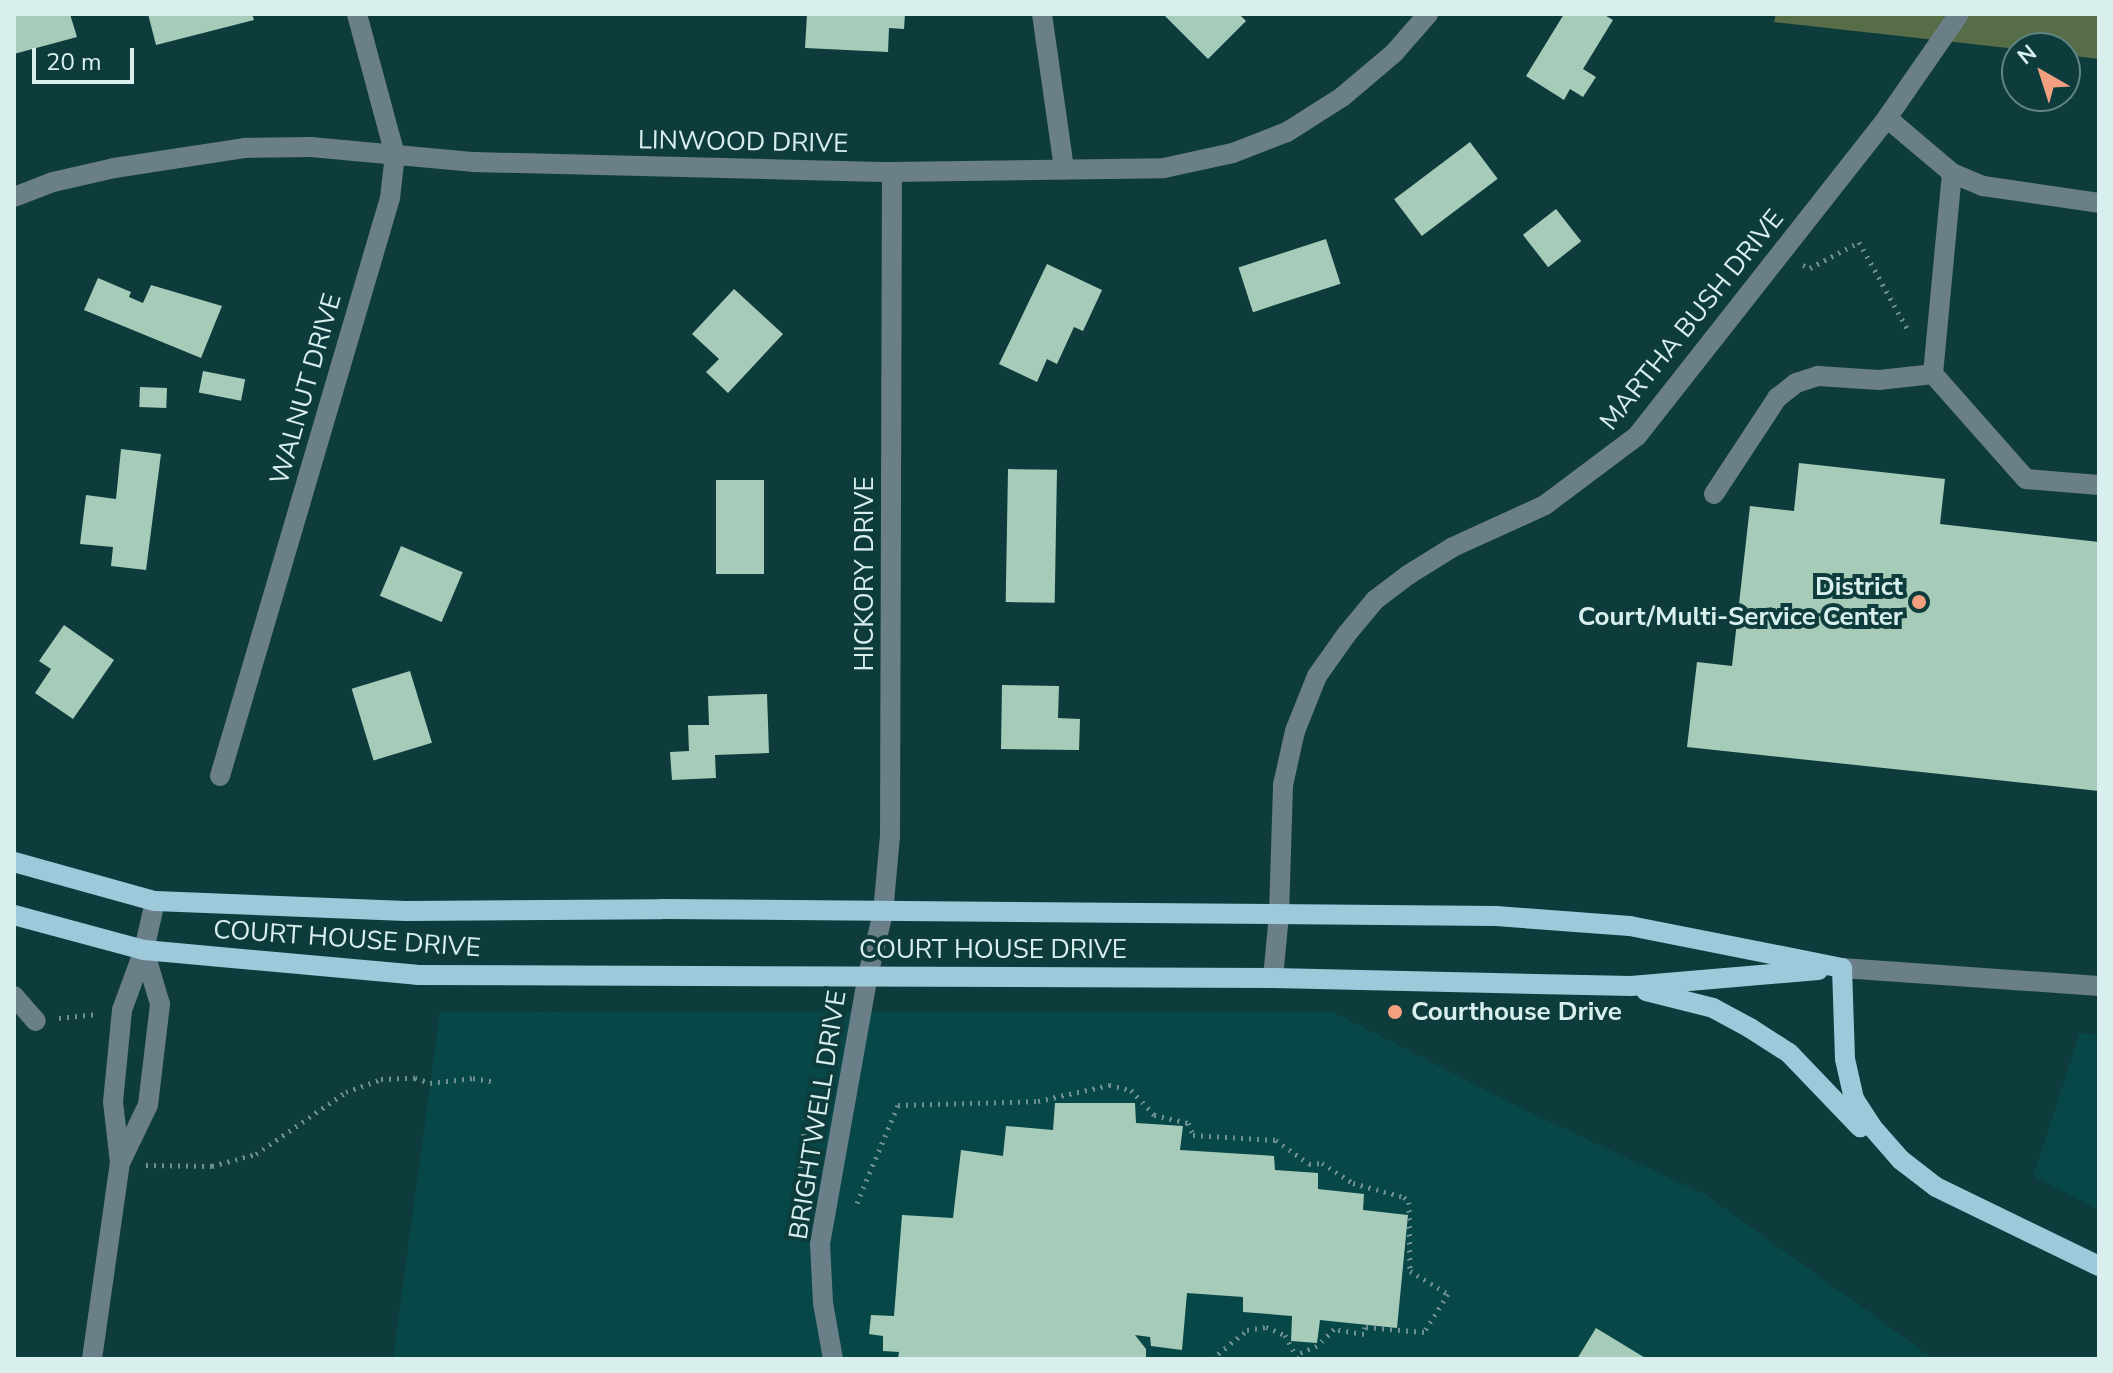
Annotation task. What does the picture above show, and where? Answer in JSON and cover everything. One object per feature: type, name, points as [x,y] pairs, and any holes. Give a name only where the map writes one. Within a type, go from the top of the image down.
[{"type":"main road","name":"COURT HOUSE DRIVE","points":[[14,862],[155,901],[406,911],[1496,916],[1630,926],[1842,968]]},
{"type":"main road","name":"COURT HOUSE DRIVE","points":[[14,915],[144,950],[417,975],[1273,978],[1631,986],[1842,968]]},
{"type":"main road","points":[[1842,968],[1845,1059],[1854,1099],[1872,1127],[1901,1160]]},
{"type":"main road","points":[[1631,986],[1713,1008],[1776,1044],[1812,1074],[1865,1134],[1936,1187],[2099,1266]]},
{"type":"street","name":"WALNUT DRIVE","points":[[220,776],[390,198],[395,155],[357,14]]},
{"type":"street","points":[[1042,14],[1064,169]]},
{"type":"street","name":"LINWOOD DRIVE","points":[[14,197],[53,182],[122,166],[245,148],[311,147],[474,162],[892,172],[1164,168],[1233,153],[1287,132],[1342,97],[1394,53],[1428,14]]},
{"type":"street","name":"MARTHA BUSH DRIVE","points":[[1273,978],[1279,914],[1283,785],[1295,731],[1317,676],[1346,635],[1375,600],[1408,575],[1453,547],[1545,505],[1637,436],[1887,118],[1959,14]]},
{"type":"street","points":[[1887,118],[1952,173],[1983,186],[2099,203]]},
{"type":"street","name":"HICKORY DRIVE","points":[[868,975],[883,913],[890,836],[892,172]]},
{"type":"street","points":[[1952,173],[1933,374],[2026,479],[2099,485]]},
{"type":"street","points":[[1714,494],[1777,398],[1796,383],[1818,376],[1879,380],[1933,374]]},
{"type":"street","points":[[92,1359],[120,1163],[113,1102],[122,1010],[144,950],[155,901]]},
{"type":"street","points":[[120,1163],[148,1105],[160,1004],[144,950]]},
{"type":"street","name":"COURT HOUSE DRIVE","points":[[1842,968],[2099,986]]},
{"type":"street","name":"BRIGHTWELL DRIVE","points":[[833,1359],[823,1303],[820,1244],[868,975]]},
{"type":"street","points":[[14,996],[36,1021]]},
{"type":"path","points":[[1781,253],[1810,268],[1859,242],[1911,335]]},
{"type":"path","points":[[36,1021],[122,1010]]},
{"type":"path","points":[[120,1163],[175,1168],[212,1166],[256,1154],[346,1092],[381,1079],[415,1078],[430,1083],[473,1078],[496,1082]]},
{"type":"path","points":[[852,1212],[898,1105],[1038,1101],[1109,1085],[1131,1090],[1154,1115],[1188,1123],[1193,1135],[1276,1140],[1309,1164],[1322,1163],[1353,1183],[1404,1197],[1409,1202],[1410,1271],[1448,1294],[1424,1332],[1365,1327],[1364,1334],[1334,1329],[1317,1346],[1298,1356],[1285,1335],[1266,1327],[1247,1330],[1212,1359],[1206,1359]]},
{"type":"path","points":[[796,1207],[806,1113]]},
{"type":"shaded area","points":[[1331,1011],[1527,1111],[1706,1195],[1934,1359],[393,1359],[440,1012]]},
{"type":"shaded area","points":[[2080,1033],[2099,1035],[2099,1210],[2033,1176]]},
{"type":"green space","points":[[1776,14],[2099,14],[2099,59],[2081,57],[2081,32],[2001,32],[2001,47],[1774,22]]},
{"type":"building","points":[[14,14],[70,14],[77,37],[14,54]]},
{"type":"building","points":[[148,14],[252,14],[254,20],[156,45]]},
{"type":"building","points":[[807,14],[905,14],[904,29],[889,28],[888,52],[805,48]]},
{"type":"building","points":[[1163,14],[1239,14],[1246,21],[1208,59]]},
{"type":"building","points":[[1564,14],[1603,14],[1613,20],[1583,69],[1596,77],[1583,97],[1570,89],[1564,100],[1526,76]]},
{"type":"building","points":[[1470,142],[1498,179],[1422,236],[1394,199]]},
{"type":"building","points":[[1556,209],[1581,241],[1548,267],[1523,235]]},
{"type":"building","points":[[1326,239],[1341,284],[1253,312],[1239,267]]},
{"type":"building","points":[[1047,264],[1102,290],[1083,331],[1074,327],[1057,364],[1047,359],[1037,382],[999,364]]},
{"type":"building","points":[[98,278],[131,292],[129,297],[143,303],[151,285],[222,306],[201,358],[84,310]]},
{"type":"building","points":[[734,289],[783,334],[728,393],[706,372],[719,359],[692,334]]},
{"type":"building","points":[[203,371],[245,379],[241,401],[199,393]]},
{"type":"building","points":[[140,387],[167,388],[166,408],[139,407]]},
{"type":"building","points":[[121,449],[161,454],[146,570],[111,566],[113,547],[80,544],[86,495],[116,499]]},
{"type":"building","name":"District Court/Multi-Service Center","points":[[1799,463],[1945,479],[1940,524],[2099,542],[2099,791],[1687,747],[1697,662],[1732,666],[1750,506],[1794,511]]},
{"type":"building","points":[[1008,469],[1057,470],[1055,603],[1006,602]]},
{"type":"building","points":[[716,480],[764,480],[764,574],[716,574]]},
{"type":"building","points":[[401,546],[463,572],[442,622],[380,596]]},
{"type":"building","points":[[64,625],[114,660],[73,719],[35,693],[51,669],[39,661]]},
{"type":"building","points":[[410,671],[432,743],[374,761],[352,689]]},
{"type":"building","points":[[1002,685],[1059,686],[1058,718],[1080,719],[1079,750],[1001,749]]},
{"type":"building","points":[[767,694],[769,753],[715,755],[716,778],[672,780],[670,752],[689,751],[688,725],[709,725],[708,696]]},
{"type":"building","points":[[1055,1103],[1135,1103],[1136,1123],[1183,1126],[1180,1150],[1274,1156],[1275,1170],[1318,1173],[1318,1189],[1364,1194],[1363,1210],[1408,1215],[1397,1328],[1320,1320],[1317,1343],[1291,1341],[1292,1316],[1243,1312],[1243,1297],[1187,1293],[1182,1350],[1151,1346],[1150,1337],[1135,1335],[1146,1349],[1146,1359],[898,1359],[899,1352],[883,1351],[883,1336],[869,1334],[871,1315],[894,1316],[902,1215],[953,1218],[961,1150],[1003,1156],[1006,1126],[1053,1130]]},
{"type":"building","points":[[1596,1328],[1647,1359],[1577,1359]]},
{"type":"place","name":"District Court/Multi-Service Center","points":[[1919,602]]},
{"type":"place","name":"Courthouse Drive","points":[[1395,1012]]}]
